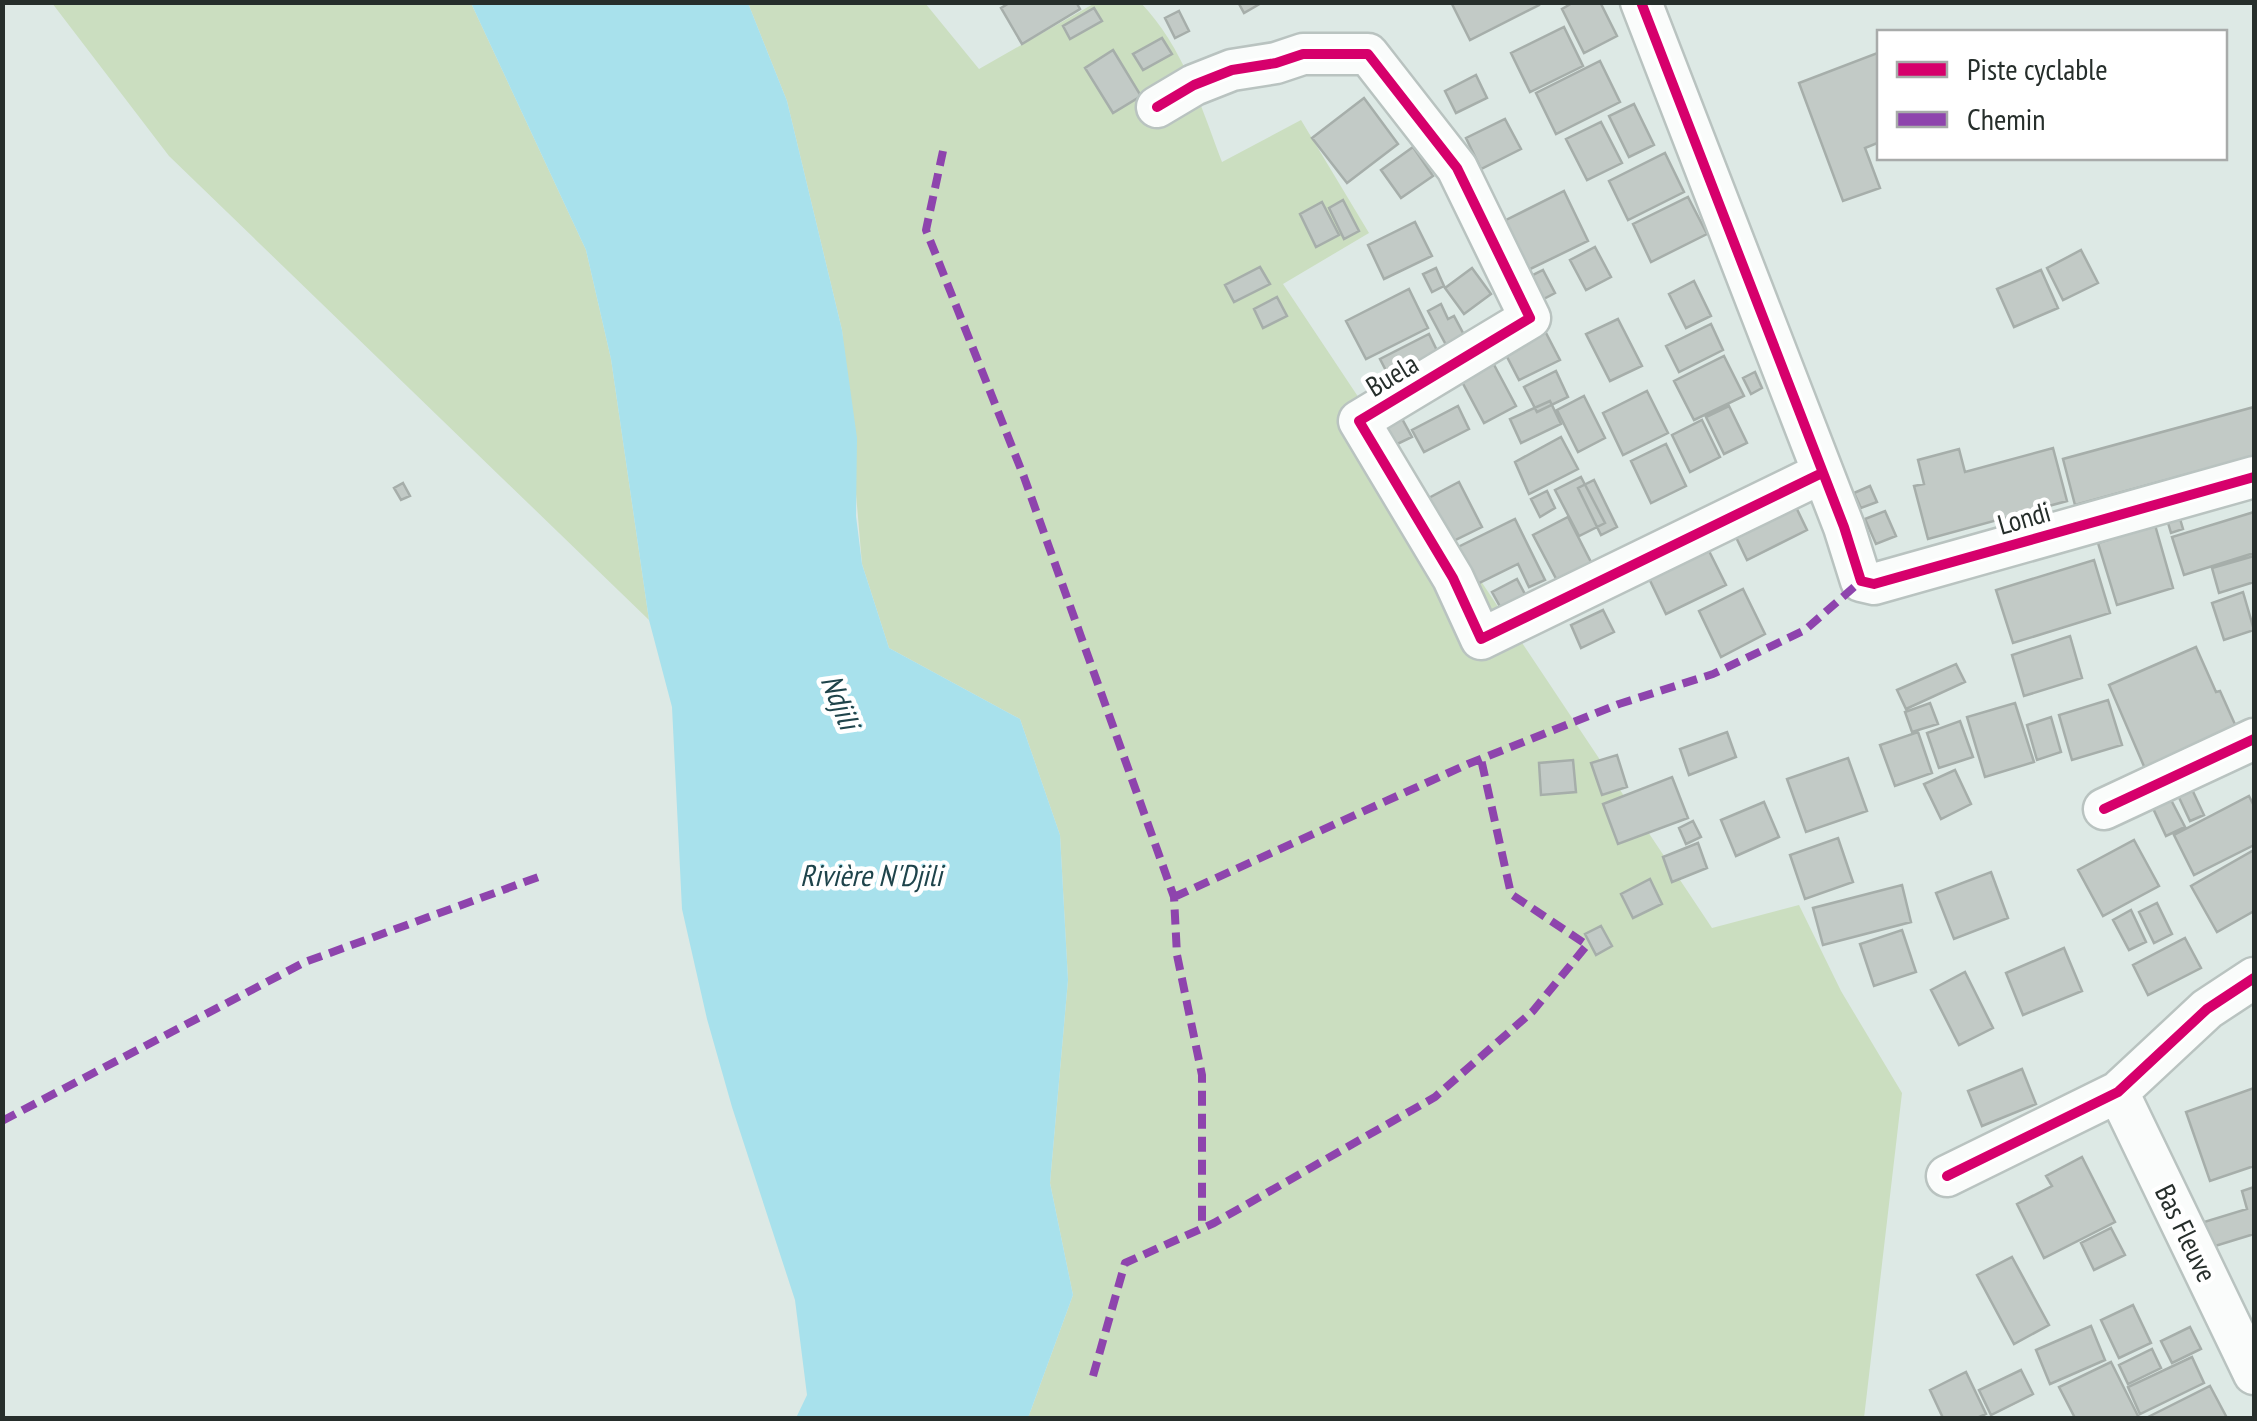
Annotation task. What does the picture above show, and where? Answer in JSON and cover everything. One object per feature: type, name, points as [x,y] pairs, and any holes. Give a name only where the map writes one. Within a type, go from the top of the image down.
[{"type":"street","points":[[1641,2],[1822,473]]},
{"type":"street","name":"Buela","points":[[1156,107],[1194,85],[1232,70],[1302,54],[1368,54],[1457,168],[1530,318],[1359,422],[1454,578],[1481,639],[1822,473]]},
{"type":"street","name":"Londi","points":[[1822,473],[1844,527],[1855,571],[1860,581],[1874,584],[2254,477]]},
{"type":"street","points":[[2104,809],[2254,740]]},
{"type":"street","points":[[1947,1176],[2118,1092],[2207,1009],[2254,978]]},
{"type":"street","name":"Bas Fleuve","points":[[2118,1092],[2254,1374]]},
{"type":"green space","points":[[52,3],[471,3],[586,250],[611,359],[649,620],[169,156]]},
{"type":"green space","points":[[748,3],[925,3],[979,69],[1095,3],[1141,3],[1180,58],[1222,162],[1301,120],[1369,233],[1283,284],[1712,928],[1799,905],[1841,991],[1902,1093],[1864,1418],[1028,1418],[1073,1295],[1050,1183],[1068,980],[1060,835],[1020,719],[889,648],[862,564],[842,330],[787,101]]},
{"type":"water","name":"Rivière N'Djili","points":[[471,3],[748,3],[787,101],[842,330],[857,438],[856,516],[862,564],[889,648],[1020,719],[1060,835],[1068,980],[1050,1183],[1073,1295],[1028,1418],[796,1418],[807,1395],[795,1300],[732,1107],[682,909],[672,707],[649,620],[611,359],[586,250]]},
{"type":"building","points":[[1011,2],[1076,2],[1080,9],[1022,44],[1001,8]]},
{"type":"building","points":[[1238,2],[1263,2],[1244,13]]},
{"type":"building","points":[[1451,2],[1538,2],[1539,5],[1470,40]]},
{"type":"building","points":[[1574,2],[1600,2],[1617,36],[1584,53],[1562,9]]},
{"type":"building","points":[[1094,8],[1102,21],[1070,39],[1063,26]]},
{"type":"building","points":[[1179,11],[1189,31],[1175,38],[1165,18]]},
{"type":"building","points":[[1564,27],[1583,66],[1530,92],[1511,53]]},
{"type":"building","points":[[1162,38],[1172,54],[1143,70],[1133,54]]},
{"type":"building","points":[[1113,50],[1141,96],[1113,113],[1085,68]]},
{"type":"building","points":[[1877,53],[1877,143],[1865,148],[1880,188],[1843,201],[1799,83]]},
{"type":"building","points":[[1600,61],[1620,102],[1556,134],[1536,93]]},
{"type":"building","points":[[1476,75],[1487,98],[1456,113],[1445,91]]},
{"type":"building","points":[[1364,98],[1398,144],[1347,183],[1312,138]]},
{"type":"building","points":[[1634,104],[1654,145],[1629,157],[1609,116]]},
{"type":"building","points":[[1505,119],[1521,149],[1481,169],[1466,138]]},
{"type":"building","points":[[1601,122],[1622,163],[1587,180],[1566,139]]},
{"type":"building","points":[[1413,147],[1433,176],[1401,198],[1381,170]]},
{"type":"building","points":[[1665,153],[1684,192],[1628,220],[1609,181]]},
{"type":"building","points":[[1564,191],[1588,241],[1526,271],[1502,222]]},
{"type":"building","points":[[1688,197],[1707,234],[1651,262],[1633,224]]},
{"type":"building","points":[[1343,200],[1359,231],[1344,239],[1329,208]]},
{"type":"building","points":[[1322,202],[1339,235],[1316,247],[1300,214]]},
{"type":"building","points":[[1415,222],[1432,256],[1384,279],[1368,245]]},
{"type":"building","points":[[1595,247],[1611,277],[1586,290],[1570,260]]},
{"type":"building","points":[[2081,250],[2098,283],[2063,300],[2047,268]]},
{"type":"building","points":[[1260,267],[1270,284],[1234,302],[1225,285]]},
{"type":"building","points":[[1436,268],[1444,286],[1432,292],[1423,274]]},
{"type":"building","points":[[1472,268],[1491,294],[1464,314],[1445,288]]},
{"type":"building","points":[[1543,270],[1555,293],[1534,304],[1523,280]]},
{"type":"building","points":[[2041,270],[2058,308],[2014,327],[1997,289]]},
{"type":"building","points":[[1694,281],[1711,316],[1686,328],[1669,294]]},
{"type":"building","points":[[1409,289],[1428,328],[1366,359],[1346,321]]},
{"type":"building","points":[[1277,297],[1287,316],[1263,328],[1254,309]]},
{"type":"building","points":[[1441,304],[1448,319],[1454,316],[1471,348],[1453,358],[1428,311]]},
{"type":"building","points":[[1618,319],[1642,366],[1610,381],[1586,334]]},
{"type":"building","points":[[1711,324],[1723,350],[1679,372],[1666,346]]},
{"type":"building","points":[[1545,331],[1560,360],[1519,380],[1504,351]]},
{"type":"building","points":[[1429,334],[1443,363],[1394,386],[1380,359]]},
{"type":"building","points":[[1724,356],[1744,396],[1694,420],[1674,381]]},
{"type":"building","points":[[1492,361],[1516,406],[1484,423],[1460,378]]},
{"type":"building","points":[[1556,371],[1568,397],[1537,412],[1524,387]]},
{"type":"building","points":[[1755,372],[1762,388],[1751,394],[1743,378]]},
{"type":"building","points":[[1647,391],[1668,433],[1623,455],[1603,413]]},
{"type":"building","points":[[1584,396],[1605,438],[1578,452],[1557,410]]},
{"type":"building","points":[[1550,401],[1561,424],[1521,443],[1510,419]]},
{"type":"building","points":[[1395,406],[1412,437],[1391,447],[1375,416]]},
{"type":"building","points":[[1458,406],[1469,429],[1424,452],[1412,430]]},
{"type":"building","points":[[1729,406],[1747,443],[1724,454],[1706,417]]},
{"type":"building","points":[[2254,407],[2254,456],[2075,505],[2063,459]]},
{"type":"building","points":[[1702,420],[1720,457],[1690,472],[1672,435]]},
{"type":"building","points":[[1561,437],[1578,469],[1529,494],[1515,462]]},
{"type":"building","points":[[1666,444],[1686,486],[1651,503],[1631,461]]},
{"type":"building","points":[[2053,448],[2067,501],[1928,539],[1914,486],[1924,484],[1918,460],[1959,449],[1965,472]]},
{"type":"building","points":[[1581,477],[1605,523],[1579,536],[1555,490]]},
{"type":"building","points":[[1594,480],[1617,527],[1601,535],[1578,488]]},
{"type":"building","points":[[1459,482],[1482,527],[1445,545],[1423,501]]},
{"type":"building","points":[[403,483],[410,496],[401,500],[394,488]]},
{"type":"building","points":[[1870,486],[1877,502],[1861,508],[1854,493]]},
{"type":"building","points":[[1547,491],[1555,508],[1540,517],[1531,499]]},
{"type":"building","points":[[1794,503],[1807,530],[1747,560],[1734,533]]},
{"type":"building","points":[[1885,511],[1896,536],[1876,544],[1865,519]]},
{"type":"building","points":[[2178,512],[2183,529],[2171,533],[2166,516]]},
{"type":"building","points":[[2254,512],[2254,553],[2184,575],[2172,537]]},
{"type":"building","points":[[1568,517],[1595,570],[1561,588],[1533,535]]},
{"type":"building","points":[[1515,519],[1545,580],[1529,587],[1518,564],[1473,586],[1454,549]]},
{"type":"building","points":[[2155,525],[2173,588],[2117,605],[2098,543]]},
{"type":"building","points":[[1704,541],[1726,585],[1666,614],[1645,570]]},
{"type":"building","points":[[2254,556],[2254,582],[2219,593],[2212,568]]},
{"type":"building","points":[[2094,560],[2110,613],[2013,643],[1996,590]]},
{"type":"building","points":[[1517,579],[1527,598],[1502,610],[1492,592]]},
{"type":"building","points":[[1743,589],[1765,634],[1721,657],[1699,611]]},
{"type":"building","points":[[2243,592],[2254,630],[2224,640],[2212,603]]},
{"type":"building","points":[[1603,610],[1614,632],[1581,648],[1571,625]]},
{"type":"building","points":[[2070,636],[2082,678],[2024,696],[2012,655]]},
{"type":"building","points":[[2196,647],[2238,731],[2146,771],[2109,685]]},
{"type":"building","points":[[1956,664],[1965,682],[1906,709],[1897,690]]},
{"type":"building","points":[[2108,700],[2122,745],[2072,760],[2059,715]]},
{"type":"building","points":[[1930,703],[1938,724],[1912,732],[1905,712]]},
{"type":"building","points":[[2015,703],[2034,762],[1985,777],[1967,717]]},
{"type":"building","points":[[2051,717],[2061,752],[2037,760],[2027,725]]},
{"type":"building","points":[[1960,721],[1973,757],[1939,768],[1927,733]]},
{"type":"building","points":[[1727,732],[1736,757],[1689,775],[1680,749]]},
{"type":"building","points":[[1918,732],[1932,773],[1895,786],[1880,745]]},
{"type":"building","points":[[1617,755],[1627,787],[1602,795],[1591,763]]},
{"type":"building","points":[[1848,758],[1867,811],[1806,832],[1787,779]]},
{"type":"building","points":[[1573,760],[1576,792],[1541,795],[1539,763]]},
{"type":"building","points":[[1955,770],[1971,804],[1941,819],[1924,784]]},
{"type":"building","points":[[1672,777],[1688,818],[1618,844],[1603,804]]},
{"type":"building","points":[[2189,783],[2204,815],[2190,821],[2175,789]]},
{"type":"building","points":[[2169,796],[2185,827],[2166,836],[2151,804]]},
{"type":"building","points":[[2249,796],[2254,806],[2254,845],[2194,875],[2174,835]]},
{"type":"building","points":[[1764,802],[1779,837],[1736,856],[1721,820]]},
{"type":"building","points":[[1693,821],[1701,837],[1686,844],[1679,828]]},
{"type":"building","points":[[1838,838],[1853,882],[1805,899],[1790,855]]},
{"type":"building","points":[[2134,840],[2159,886],[2103,916],[2078,870]]},
{"type":"building","points":[[1698,843],[1707,868],[1672,882],[1663,857]]},
{"type":"building","points":[[2254,850],[2254,911],[2217,932],[2191,886]]},
{"type":"building","points":[[1991,872],[2008,918],[1954,939],[1936,893]]},
{"type":"building","points":[[1650,879],[1662,904],[1633,918],[1621,894]]},
{"type":"building","points":[[1902,885],[1911,922],[1823,945],[1813,908]]},
{"type":"building","points":[[2157,903],[2172,934],[2154,943],[2139,912]]},
{"type":"building","points":[[2131,910],[2146,942],[2129,950],[2113,920]]},
{"type":"building","points":[[1601,926],[1612,946],[1596,955],[1585,934]]},
{"type":"building","points":[[1902,930],[1916,972],[1874,986],[1860,944]]},
{"type":"building","points":[[2185,938],[2201,968],[2148,995],[2133,965]]},
{"type":"building","points":[[2064,948],[2082,991],[2023,1015],[2006,973]]},
{"type":"building","points":[[1965,972],[1993,1028],[1959,1045],[1931,990]]},
{"type":"building","points":[[2022,1069],[2036,1104],[1982,1126],[1968,1091]]},
{"type":"building","points":[[2254,1088],[2254,1166],[2210,1181],[2186,1112]]},
{"type":"building","points":[[2082,1157],[2115,1222],[2044,1258],[2017,1204],[2052,1186],[2046,1176]]},
{"type":"building","points":[[2254,1187],[2254,1234],[2212,1247],[2204,1222],[2247,1209],[2242,1191]]},
{"type":"building","points":[[2111,1228],[2125,1255],[2094,1270],[2081,1243]]},
{"type":"building","points":[[2012,1257],[2049,1325],[2014,1344],[1977,1275]]},
{"type":"building","points":[[2133,1305],[2151,1343],[2119,1358],[2101,1320]]},
{"type":"building","points":[[2091,1326],[2105,1360],[2050,1384],[2036,1350]]},
{"type":"building","points":[[2190,1327],[2201,1349],[2172,1363],[2161,1341]]},
{"type":"building","points":[[2152,1349],[2161,1368],[2128,1384],[2119,1365]]},
{"type":"building","points":[[2192,1357],[2204,1383],[2140,1414],[2128,1387]]},
{"type":"building","points":[[2111,1362],[2139,1418],[2075,1418],[2059,1387]]},
{"type":"building","points":[[2021,1370],[2033,1394],[1991,1415],[1979,1390]]},
{"type":"building","points":[[1966,1372],[1986,1414],[1977,1418],[1943,1418],[1930,1390]]},
{"type":"building","points":[[2210,1386],[2227,1418],[2146,1418]]},
{"type":"marked path","points":[[943,151],[926,230],[1024,477],[1174,897],[1177,955],[1202,1075],[1202,1228]]},
{"type":"marked path","points":[[1174,897],[1468,764],[1619,704],[1713,674],[1805,630],[1861,581]]},
{"type":"marked path","points":[[1093,1376],[1125,1263],[1214,1223],[1435,1097],[1533,1011],[1587,945],[1511,894],[1481,759]]},
{"type":"marked path","points":[[2,1121],[305,962],[544,875]]},
{"type":"cycle path","points":[[1641,2],[1844,527],[1861,581],[1874,584],[2254,477]]},
{"type":"cycle path","points":[[1157,107],[1194,85],[1232,70],[1303,54],[1368,54],[1457,168],[1530,318],[1359,421],[1453,578],[1481,639],[1822,473]]},
{"type":"cycle path","points":[[2104,809],[2254,739]]},
{"type":"cycle path","points":[[1947,1176],[2118,1092],[2207,1009],[2254,978]]},
{"type":"water label","name":"Ndjili","points":[[840,702]]}]
